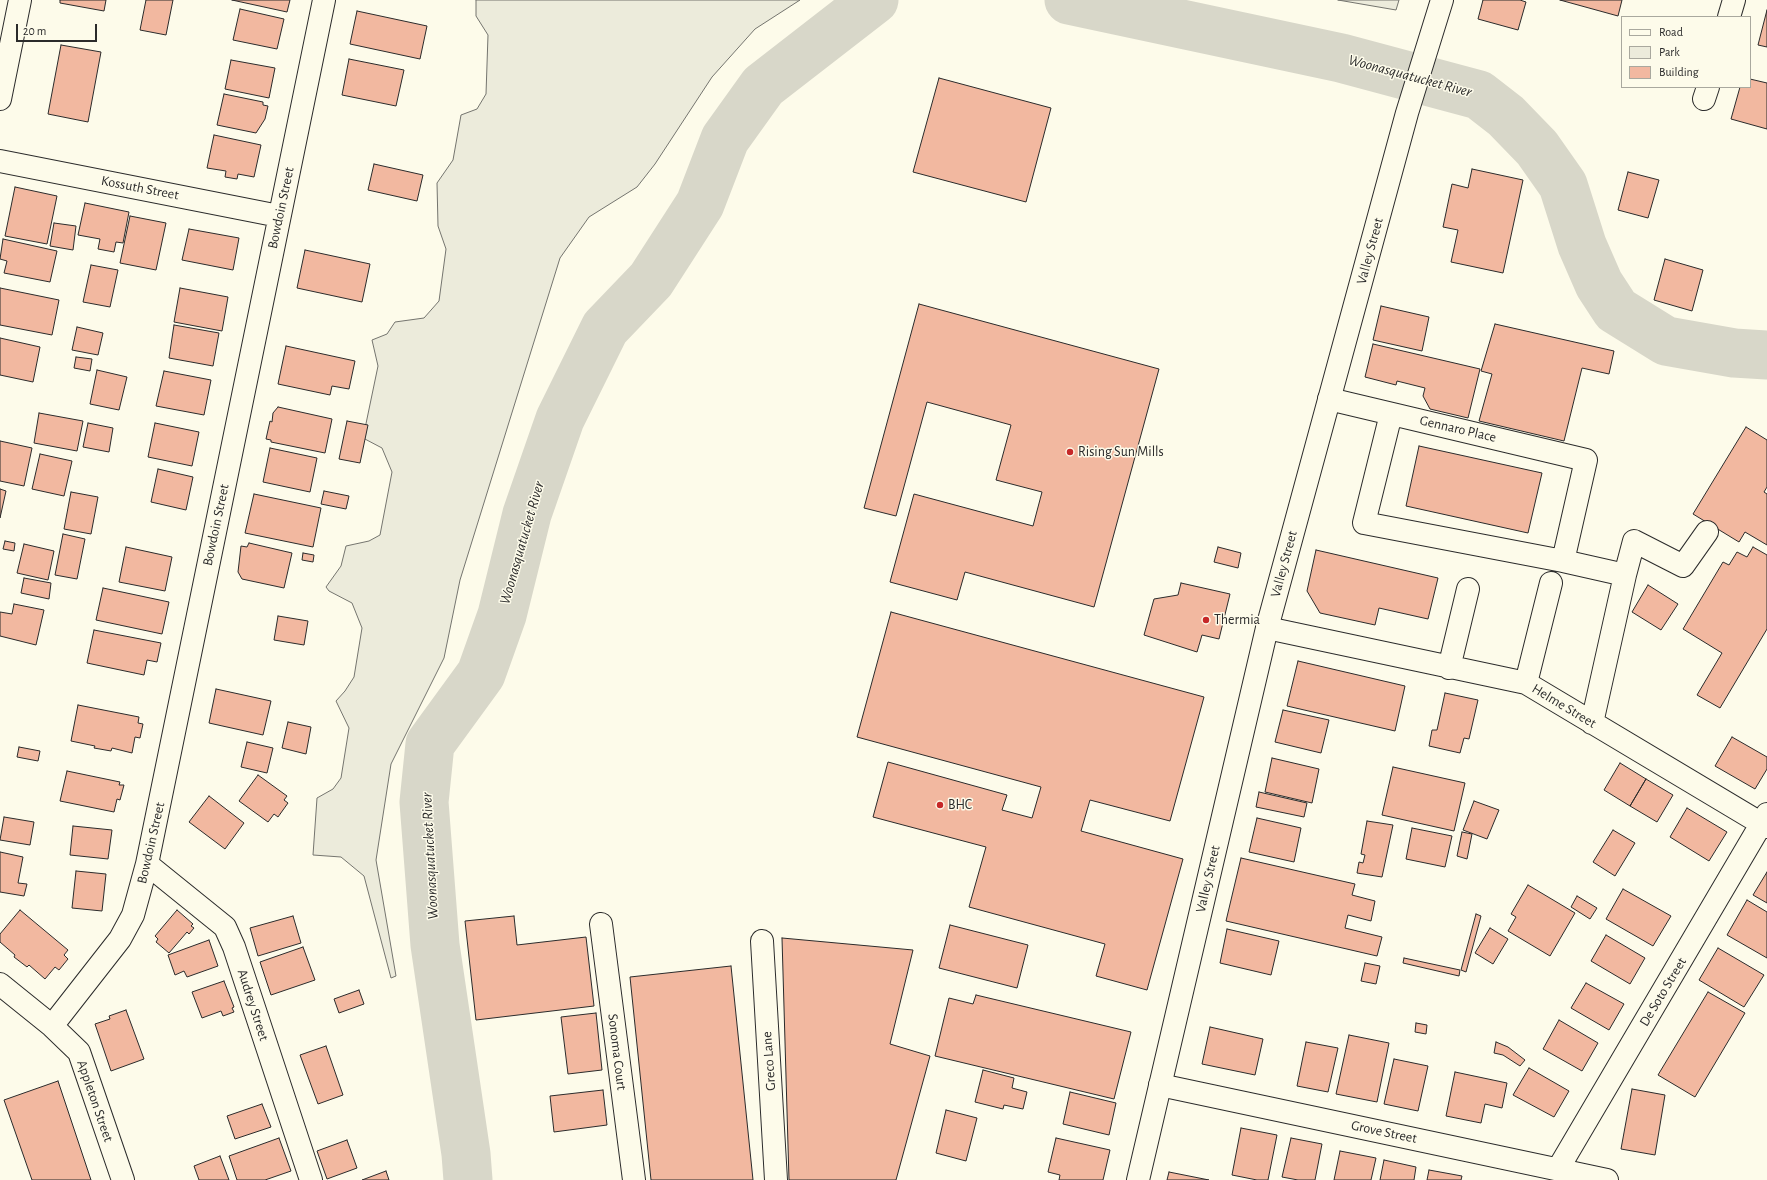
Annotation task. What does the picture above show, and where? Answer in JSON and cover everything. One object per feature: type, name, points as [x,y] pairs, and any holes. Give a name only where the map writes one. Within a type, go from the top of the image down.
[{"type":"street","points":[[0,100],[20,0]]},
{"type":"street","name":"Bowdoin Street","points":[[52,1026],[120,939],[134,915],[147,864],[324,0]]},
{"type":"street","name":"Valley Street","points":[[1138,1180],[1266,628],[1407,113],[1442,0]]},
{"type":"street","points":[[1729,16],[1734,0]]},
{"type":"street","name":"Kossuth Street","points":[[0,160],[279,216]]},
{"type":"street","name":"Gennaro Place","points":[[1329,399],[1586,460],[1563,561]]},
{"type":"street","points":[[1391,414],[1364,523],[1563,561],[1625,575]]},
{"type":"street","points":[[1592,723],[1634,541],[1683,566],[1707,532]]},
{"type":"street","points":[[1526,683],[1550,583]]},
{"type":"street","points":[[1449,668],[1468,589]]},
{"type":"street","name":"Helme Street","points":[[1266,628],[1449,668],[1526,683],[1592,723],[1765,822]]},
{"type":"street","name":"De Soto Street","points":[[1558,1169],[1765,822]]},
{"type":"street","name":"Audrey Street","points":[[147,864],[225,927],[234,948],[310,1180]]},
{"type":"street","name":"Sonoma Court","points":[[600,924],[634,1180]]},
{"type":"street","name":"Greco Lane","points":[[762,941],[776,1180]]},
{"type":"street","name":"Appleton Street","points":[[0,984],[52,1026],[79,1052],[123,1180]]},
{"type":"street","name":"Grove Street","points":[[1160,1085],[1607,1180]]},
{"type":"green space","points":[[476,0],[800,0],[755,29],[712,77],[655,164],[637,187],[589,217],[560,258],[460,580],[444,658],[391,764],[376,860],[396,976],[391,978],[364,876],[341,857],[313,855],[317,798],[333,789],[341,778],[349,728],[336,701],[354,677],[362,628],[352,603],[329,591],[326,587],[341,566],[346,546],[369,541],[380,535],[392,472],[382,448],[363,438],[378,366],[372,340],[387,334],[395,322],[424,318],[439,301],[446,249],[438,226],[437,183],[453,160],[461,115],[477,109],[486,94],[488,35],[476,16]]},
{"type":"green space","points":[[1338,0],[1399,0],[1396,10]]},
{"type":"building","points":[[60,0],[106,0],[104,11],[60,3]]},
{"type":"building","points":[[146,0],[173,0],[166,35],[140,30]]},
{"type":"building","points":[[232,0],[290,0],[287,12]]},
{"type":"building","points":[[1483,0],[1520,0],[1526,2],[1518,30],[1478,19]]},
{"type":"building","points":[[1560,0],[1622,0],[1618,16]]},
{"type":"building","points":[[240,9],[284,19],[277,49],[233,40]]},
{"type":"building","points":[[1767,10],[1767,47],[1758,45]]},
{"type":"building","points":[[357,11],[427,26],[420,59],[350,44]]},
{"type":"building","points":[[61,45],[101,52],[88,122],[48,114]]},
{"type":"building","points":[[349,59],[404,70],[396,106],[342,95]]},
{"type":"building","points":[[231,60],[275,68],[269,98],[225,89]]},
{"type":"building","points":[[939,78],[1051,108],[1026,202],[913,172]]},
{"type":"building","points":[[1751,79],[1767,83],[1767,129],[1731,119],[1740,88],[1751,88]]},
{"type":"building","points":[[224,94],[263,102],[263,105],[268,106],[265,119],[256,133],[217,125]]},
{"type":"building","points":[[214,135],[261,145],[254,177],[238,174],[237,179],[225,177],[226,171],[207,168]]},
{"type":"building","points":[[374,164],[423,175],[417,201],[368,190]]},
{"type":"building","points":[[1472,169],[1523,180],[1503,273],[1451,262],[1458,230],[1443,227],[1452,184],[1468,188]]},
{"type":"building","points":[[1628,172],[1659,180],[1648,218],[1618,210]]},
{"type":"building","points":[[15,187],[57,196],[47,244],[5,236]]},
{"type":"building","points":[[85,203],[129,212],[123,243],[116,242],[114,252],[98,249],[100,239],[78,235]]},
{"type":"building","points":[[130,216],[166,223],[156,270],[120,263]]},
{"type":"building","points":[[54,223],[76,226],[73,250],[50,246]]},
{"type":"building","points":[[189,229],[239,238],[233,270],[182,260]]},
{"type":"building","points":[[3,239],[57,251],[50,282],[4,273],[7,261],[0,259]]},
{"type":"building","points":[[305,250],[370,264],[362,302],[297,288]]},
{"type":"building","points":[[1665,259],[1703,270],[1692,311],[1654,300]]},
{"type":"building","points":[[91,265],[118,270],[110,307],[83,302]]},
{"type":"building","points":[[0,288],[59,300],[52,335],[0,325]]},
{"type":"building","points":[[180,288],[228,297],[222,331],[174,322]]},
{"type":"building","name":"Rising Sun Mills","points":[[919,304],[1159,369],[1094,607],[965,572],[957,600],[890,582],[914,494],[1033,526],[1042,492],[996,480],[1011,425],[927,402],[896,516],[864,508]]},
{"type":"building","points":[[1381,306],[1429,317],[1422,351],[1373,340]]},
{"type":"building","points":[[1495,324],[1614,351],[1609,374],[1582,368],[1564,441],[1479,421],[1492,374],[1481,371]]},
{"type":"building","points":[[174,325],[219,333],[213,366],[169,358]]},
{"type":"building","points":[[77,327],[103,333],[98,355],[72,350]]},
{"type":"building","points":[[0,338],[40,347],[33,382],[0,375]]},
{"type":"building","points":[[1373,344],[1480,369],[1468,418],[1430,409],[1423,396],[1425,388],[1397,381],[1396,385],[1365,377]]},
{"type":"building","points":[[286,346],[355,361],[349,389],[332,386],[330,395],[278,384]]},
{"type":"building","points":[[76,357],[92,359],[90,371],[74,368]]},
{"type":"building","points":[[97,370],[127,377],[119,410],[90,404]]},
{"type":"building","points":[[164,371],[211,380],[204,415],[156,406]]},
{"type":"building","points":[[278,407],[332,419],[325,453],[271,442],[271,440],[266,439],[270,421],[272,422],[273,413]]},
{"type":"building","points":[[39,413],[83,421],[77,451],[34,443]]},
{"type":"building","points":[[347,421],[368,425],[360,463],[339,459]]},
{"type":"building","points":[[88,423],[113,428],[109,452],[83,447]]},
{"type":"building","points":[[155,423],[199,432],[192,466],[148,457]]},
{"type":"building","points":[[1746,427],[1767,440],[1767,487],[1764,492],[1767,494],[1767,545],[1745,532],[1739,542],[1693,514]]},
{"type":"building","points":[[0,441],[32,448],[24,486],[0,481]]},
{"type":"building","points":[[1419,446],[1542,473],[1528,533],[1406,506]]},
{"type":"building","points":[[270,448],[317,458],[310,492],[263,482]]},
{"type":"building","points":[[40,454],[72,461],[64,496],[32,489]]},
{"type":"building","points":[[158,469],[193,477],[186,510],[151,502]]},
{"type":"building","points":[[0,489],[6,491],[0,518]]},
{"type":"building","points":[[324,491],[349,496],[346,509],[321,504]]},
{"type":"building","points":[[71,492],[98,497],[91,534],[64,529]]},
{"type":"building","points":[[254,494],[321,508],[313,547],[245,533]]},
{"type":"building","points":[[63,534],[85,539],[77,579],[55,575]]},
{"type":"building","points":[[5,541],[15,543],[14,551],[3,549]]},
{"type":"building","points":[[249,543],[292,553],[284,588],[242,579],[238,572],[241,546],[247,547]]},
{"type":"building","points":[[24,544],[54,551],[48,580],[17,573]]},
{"type":"building","points":[[126,547],[172,557],[165,591],[119,582]]},
{"type":"building","points":[[1218,547],[1241,553],[1238,568],[1214,562]]},
{"type":"building","points":[[1753,547],[1767,555],[1767,629],[1720,708],[1697,695],[1722,653],[1683,629],[1723,562],[1729,565],[1737,552],[1747,557]]},
{"type":"building","points":[[1316,550],[1438,578],[1428,619],[1379,608],[1375,625],[1320,613],[1307,591]]},
{"type":"building","points":[[303,553],[314,555],[313,562],[302,560]]},
{"type":"building","points":[[24,578],[51,583],[49,599],[21,593]]},
{"type":"building","points":[[1181,583],[1230,594],[1219,639],[1202,635],[1197,652],[1144,635],[1154,599],[1178,595]]},
{"type":"building","points":[[1648,585],[1678,604],[1661,630],[1632,612]]},
{"type":"building","points":[[103,588],[169,602],[162,634],[96,620]]},
{"type":"building","points":[[14,604],[44,610],[36,645],[0,636],[0,612],[12,614]]},
{"type":"building","name":"BHC","points":[[891,612],[1204,697],[1170,821],[1090,800],[1081,831],[1183,859],[1147,990],[1096,976],[1105,944],[969,907],[986,847],[873,817],[888,762],[1007,795],[1002,810],[1032,818],[1041,787],[857,737]]},
{"type":"building","points":[[278,616],[308,621],[304,645],[274,640]]},
{"type":"building","points":[[94,630],[161,643],[157,662],[147,660],[144,675],[87,663]]},
{"type":"building","points":[[1298,661],[1405,686],[1395,731],[1287,706]]},
{"type":"building","points":[[216,689],[271,701],[263,735],[209,723]]},
{"type":"building","points":[[1445,693],[1478,700],[1469,739],[1464,738],[1460,753],[1429,746],[1432,730],[1437,730]]},
{"type":"building","points":[[78,705],[139,717],[138,723],[143,724],[140,738],[135,737],[132,753],[112,748],[111,751],[94,748],[95,746],[71,741]]},
{"type":"building","points":[[1283,710],[1329,720],[1321,753],[1275,742]]},
{"type":"building","points":[[288,722],[311,727],[306,754],[282,748]]},
{"type":"building","points":[[1732,737],[1767,757],[1767,769],[1755,789],[1715,766]]},
{"type":"building","points":[[247,742],[273,748],[267,773],[241,767]]},
{"type":"building","points":[[19,747],[40,751],[38,761],[17,757]]},
{"type":"building","points":[[1272,758],[1319,769],[1312,803],[1265,792]]},
{"type":"building","points":[[1620,763],[1646,779],[1630,806],[1604,790]]},
{"type":"building","points":[[1393,767],[1465,783],[1454,831],[1382,815]]},
{"type":"building","points":[[67,771],[120,782],[119,785],[124,785],[120,800],[117,799],[114,812],[60,801]]},
{"type":"building","points":[[258,775],[287,796],[284,800],[288,803],[278,817],[274,814],[268,822],[239,801]]},
{"type":"building","points":[[1646,779],[1673,795],[1657,822],[1630,806]]},
{"type":"building","points":[[1259,792],[1307,803],[1304,817],[1256,807]]},
{"type":"building","points":[[209,796],[244,823],[225,849],[189,822]]},
{"type":"building","points":[[1474,801],[1499,810],[1487,839],[1463,830]]},
{"type":"building","points":[[1687,808],[1727,832],[1709,861],[1670,837]]},
{"type":"building","points":[[4,817],[34,822],[30,845],[0,840]]},
{"type":"building","points":[[1257,818],[1301,828],[1294,862],[1249,852]]},
{"type":"building","points":[[1367,821],[1393,825],[1382,877],[1357,873],[1359,862],[1363,863],[1365,855],[1361,854]]},
{"type":"building","points":[[73,826],[112,830],[108,859],[70,855]]},
{"type":"building","points":[[1412,828],[1452,836],[1445,867],[1406,859]]},
{"type":"building","points":[[1613,830],[1635,843],[1615,876],[1593,862]]},
{"type":"building","points":[[1462,832],[1472,834],[1467,859],[1457,856]]},
{"type":"building","points":[[0,852],[23,857],[18,883],[27,884],[24,896],[0,892]]},
{"type":"building","points":[[1241,858],[1355,884],[1352,895],[1375,901],[1371,921],[1348,915],[1345,928],[1382,937],[1377,956],[1226,921]]},
{"type":"building","points":[[76,871],[106,874],[102,911],[72,908]]},
{"type":"building","points":[[1767,872],[1767,903],[1753,895]]},
{"type":"building","points":[[1528,885],[1575,913],[1550,956],[1508,931],[1516,917],[1511,914]]},
{"type":"building","points":[[1623,889],[1671,916],[1653,946],[1606,919]]},
{"type":"building","points":[[1577,896],[1597,908],[1590,919],[1571,907]]},
{"type":"building","points":[[1747,900],[1767,912],[1767,958],[1727,935]]},
{"type":"building","points":[[20,910],[68,950],[64,955],[68,959],[59,970],[55,967],[45,979],[29,965],[27,967],[14,957],[15,955],[0,942],[0,934]]},
{"type":"building","points":[[177,910],[193,924],[191,926],[194,928],[189,934],[187,932],[169,953],[156,942],[158,939],[155,936]]},
{"type":"building","points":[[1476,914],[1481,916],[1466,972],[1461,970]]},
{"type":"building","points":[[293,916],[301,943],[258,956],[250,928]]},
{"type":"building","points":[[514,916],[517,945],[586,937],[594,1006],[476,1020],[465,921]]},
{"type":"building","points":[[950,925],[1028,945],[1017,988],[939,968]]},
{"type":"building","points":[[1490,928],[1508,939],[1493,964],[1475,953]]},
{"type":"building","points":[[1227,929],[1279,941],[1271,975],[1220,963]]},
{"type":"building","points":[[1606,935],[1645,958],[1630,984],[1591,961]]},
{"type":"building","points":[[782,938],[913,950],[890,1044],[930,1056],[896,1180],[789,1180]]},
{"type":"building","points":[[209,940],[218,966],[187,977],[184,971],[175,975],[168,955]]},
{"type":"building","points":[[303,947],[315,980],[271,995],[260,962]]},
{"type":"building","points":[[1718,948],[1764,975],[1744,1007],[1699,980]]},
{"type":"building","points":[[1404,958],[1460,970],[1459,976],[1403,963]]},
{"type":"building","points":[[1365,963],[1380,966],[1376,984],[1361,981]]},
{"type":"building","points":[[731,966],[753,1180],[651,1180],[630,977]]},
{"type":"building","points":[[224,981],[234,1007],[232,1008],[234,1012],[223,1016],[221,1011],[202,1018],[192,992]]},
{"type":"building","points":[[1586,983],[1624,1004],[1609,1030],[1571,1008]]},
{"type":"building","points":[[359,990],[364,1004],[339,1013],[334,999]]},
{"type":"building","points":[[1708,992],[1745,1013],[1695,1097],[1658,1075]]},
{"type":"building","points":[[976,995],[1131,1032],[1114,1099],[935,1056],[949,998],[973,1004]]},
{"type":"building","points":[[126,1010],[144,1059],[111,1071],[95,1024],[110,1019],[109,1016]]},
{"type":"building","points":[[596,1013],[602,1070],[568,1074],[561,1017]]},
{"type":"building","points":[[1559,1020],[1598,1043],[1582,1071],[1543,1049]]},
{"type":"building","points":[[1416,1023],[1427,1025],[1426,1034],[1415,1032]]},
{"type":"building","points":[[1210,1027],[1263,1039],[1255,1075],[1202,1064]]},
{"type":"building","points":[[1349,1035],[1389,1043],[1377,1102],[1336,1094]]},
{"type":"building","points":[[1306,1042],[1338,1048],[1328,1092],[1297,1086]]},
{"type":"building","points":[[1496,1042],[1508,1047],[1525,1060],[1520,1066],[1503,1055],[1494,1053]]},
{"type":"building","points":[[326,1046],[343,1095],[318,1104],[300,1055]]},
{"type":"building","points":[[1394,1059],[1428,1066],[1418,1111],[1384,1104]]},
{"type":"building","points":[[1529,1068],[1569,1091],[1554,1117],[1513,1095]]},
{"type":"building","points":[[983,1070],[1014,1078],[1012,1088],[1027,1092],[1023,1109],[1004,1105],[1003,1109],[975,1102]]},
{"type":"building","points":[[1455,1072],[1507,1083],[1502,1108],[1485,1104],[1481,1123],[1446,1116]]},
{"type":"building","points":[[58,1081],[91,1180],[32,1180],[4,1100]]},
{"type":"building","points":[[1632,1089],[1665,1095],[1655,1155],[1621,1149]]},
{"type":"building","points":[[603,1090],[607,1125],[554,1132],[550,1096]]},
{"type":"building","points":[[1070,1092],[1116,1103],[1109,1135],[1063,1124]]},
{"type":"building","points":[[262,1104],[271,1127],[235,1139],[227,1116]]},
{"type":"building","points":[[946,1110],[977,1118],[966,1161],[936,1153]]},
{"type":"building","points":[[1241,1128],[1277,1135],[1268,1180],[1257,1180],[1232,1175]]},
{"type":"building","points":[[279,1138],[291,1171],[265,1180],[237,1180],[229,1156]]},
{"type":"building","points":[[1056,1138],[1110,1150],[1103,1180],[1059,1180],[1060,1175],[1048,1172]]},
{"type":"building","points":[[1291,1138],[1322,1144],[1315,1180],[1298,1180],[1282,1177]]},
{"type":"building","points":[[347,1140],[357,1168],[327,1179],[317,1151]]},
{"type":"building","points":[[1340,1151],[1376,1158],[1371,1180],[1334,1180]]},
{"type":"building","points":[[220,1156],[229,1180],[199,1180],[194,1166]]},
{"type":"building","points":[[1384,1160],[1416,1167],[1414,1180],[1380,1180]]},
{"type":"building","points":[[1429,1170],[1462,1176],[1461,1180],[1427,1180]]},
{"type":"building","points":[[386,1171],[389,1180],[362,1180]]},
{"type":"building","points":[[1169,1172],[1209,1180],[1167,1180]]},
{"type":"waterway","name":"Woonasquatucket River","points":[[468,1180],[466,1154],[435,945],[424,802],[430,744],[481,674],[502,615],[527,514],[560,419],[605,328],[651,280],[700,204],[725,139],[763,86],[874,0]]},
{"type":"waterway","name":"Woonasquatucket River","points":[[1069,0],[1341,58],[1479,95],[1506,116],[1537,148],[1563,185],[1582,245],[1599,284],[1616,310],[1666,341],[1734,353],[1767,355]]},
{"type":"place","name":"Rising Sun Mills","points":[[1070,452]]},
{"type":"place","name":"Thermia","points":[[1206,620]]},
{"type":"place","name":"BHC","points":[[940,805]]}]
